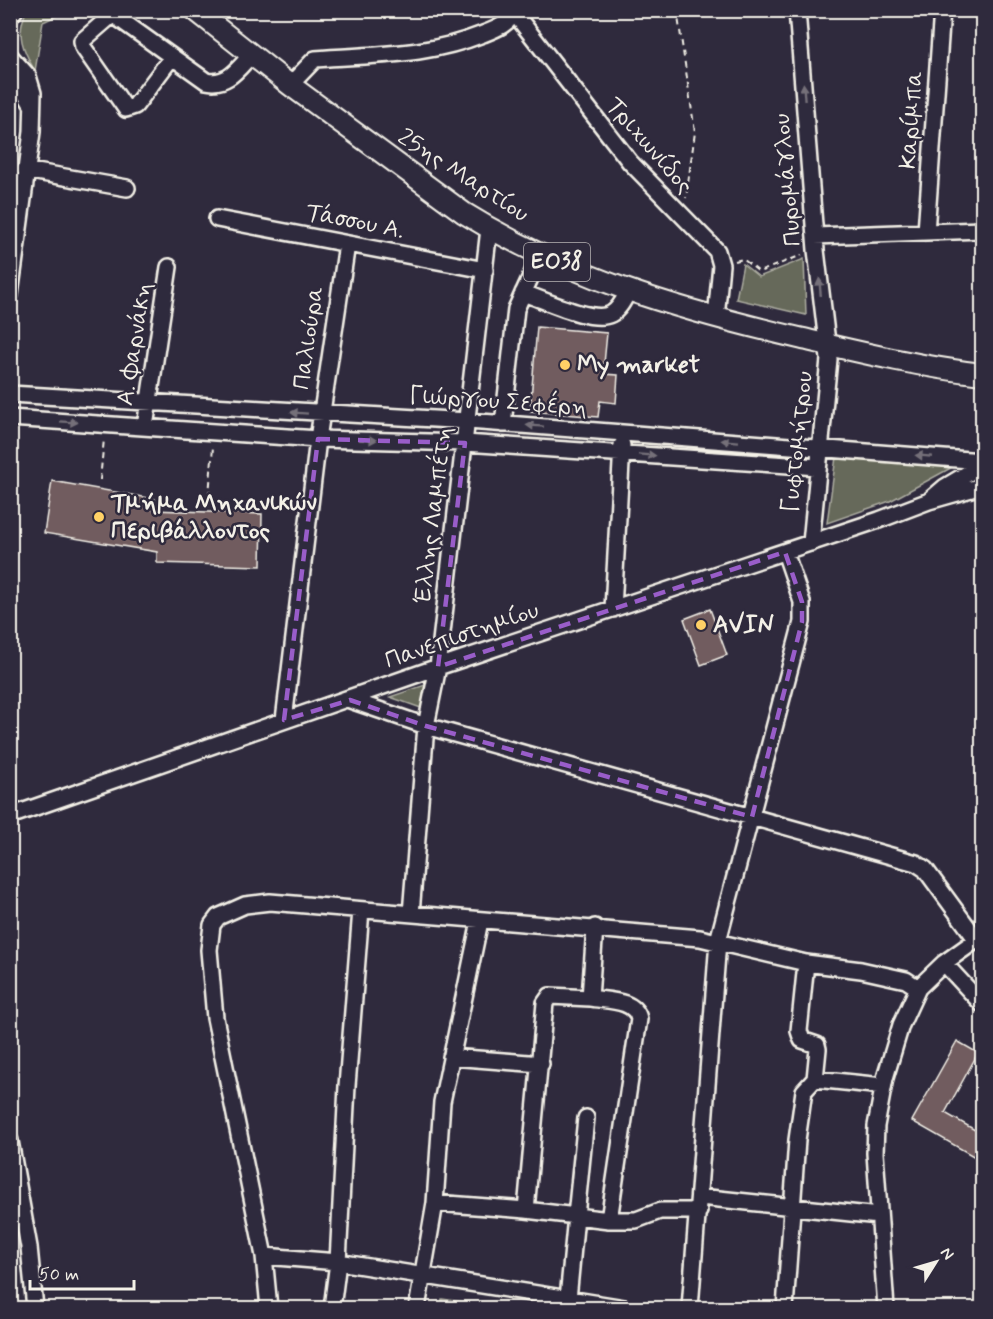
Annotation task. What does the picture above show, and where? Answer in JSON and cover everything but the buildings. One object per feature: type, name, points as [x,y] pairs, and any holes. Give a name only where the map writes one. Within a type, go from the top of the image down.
[{"type":"main road","name":"25ης Μαρτίου","points":[[195,10],[290,86],[422,183],[489,229],[541,254],[628,292],[716,318],[828,345],[982,374]]},
{"type":"street","points":[[10,17],[15,10]]},
{"type":"street","name":"Πυρομάγλου","points":[[797,10],[815,243],[828,345]]},
{"type":"street","name":"Καρίμπα","points":[[926,232],[942,10]]},
{"type":"street","points":[[290,86],[315,59],[436,50],[491,31],[509,21],[514,11]]},
{"type":"street","name":"Τριχωνίδος","points":[[514,11],[593,117],[678,214],[717,251],[721,265]]},
{"type":"street","points":[[172,57],[135,106],[126,110],[82,44],[85,37],[112,15],[172,57],[206,81],[219,82],[232,75],[251,55]]},
{"type":"street","points":[[10,56],[28,76],[33,93],[32,132],[25,170],[10,294]]},
{"type":"street","points":[[10,76],[21,86],[32,105]]},
{"type":"street","points":[[25,170],[127,188]]},
{"type":"street","name":"Τάσσου Α.","points":[[217,219],[485,270]]},
{"type":"street","name":"Έλλης Λαμπέτη","points":[[411,914],[426,726],[438,667],[489,229]]},
{"type":"street","points":[[815,243],[926,232],[982,230]]},
{"type":"street","name":"Παλιούρα","points":[[284,720],[321,415],[346,244]]},
{"type":"street","points":[[503,424],[516,309],[541,254]]},
{"type":"street","points":[[716,318],[721,265]]},
{"type":"street","name":"Α. Φαρνάκη","points":[[145,428],[169,267]]},
{"type":"street","points":[[523,293],[591,316],[603,317],[616,310],[628,292]]},
{"type":"street","name":"Γυφτομήτρου","points":[[811,543],[828,377],[828,345]]},
{"type":"street","name":"Γιώργου Σεφέρη","points":[[10,394],[321,415],[468,421],[982,463]]},
{"type":"street","name":"Γιώργου Σεφέρη","points":[[10,418],[318,439],[465,444],[818,467]]},
{"type":"street","points":[[613,609],[623,433]]},
{"type":"street","name":"Πανεπιστημίου","points":[[929,501],[982,463]]},
{"type":"street","name":"Πανεπιστημίου","points":[[10,816],[438,667],[785,552],[929,501],[982,486]]},
{"type":"street","points":[[690,1308],[700,1204],[718,941],[802,622],[802,602],[785,552]]},
{"type":"street","points":[[350,699],[426,726],[916,863],[925,869],[980,938],[944,963],[918,988],[901,1025],[883,1086],[876,1126],[879,1216],[886,1308]]},
{"type":"street","points":[[269,1308],[264,1256],[215,1018],[209,950],[212,925],[223,913],[256,903],[480,921],[595,927],[718,941],[806,963],[895,978],[918,988]]},
{"type":"street","points":[[332,1308],[338,1262],[347,1086],[361,910]]},
{"type":"street","points":[[417,1308],[435,1203],[442,1102],[480,921]]},
{"type":"street","points":[[590,998],[595,927]]},
{"type":"street","points":[[785,1308],[804,1091],[815,1079],[818,1047],[805,1042],[799,1031],[806,963]]},
{"type":"street","points":[[944,963],[982,1004]]},
{"type":"street","points":[[526,1210],[546,1000],[554,996],[590,998],[628,1004],[636,1010],[639,1019],[609,1220]]},
{"type":"street","points":[[451,1057],[541,1064]]},
{"type":"street","points":[[815,1079],[883,1086]]},
{"type":"street","points":[[568,1299],[586,1118]]},
{"type":"street","points":[[10,1141],[29,1247],[35,1308]]},
{"type":"street","points":[[435,1203],[526,1210],[609,1220],[636,1220],[660,1211],[700,1204],[793,1208],[879,1216]]},
{"type":"street","points":[[264,1256],[338,1262],[624,1308]]},
{"type":"path","points":[[677,10],[694,132],[687,193],[678,214]]},
{"type":"path","points":[[721,265],[743,259],[759,272],[815,243]]},
{"type":"path","points":[[100,480],[105,424]]},
{"type":"path","points":[[208,507],[214,432]]},
{"type":"highlighted area","points":[[318,439],[465,443],[438,667],[785,552],[802,602],[802,622],[752,817],[426,726],[350,700],[284,720]]},
{"type":"green space","points":[[27,10],[67,11],[43,22],[35,71],[22,42],[23,19]]},
{"type":"green space","points":[[804,259],[806,315],[736,299],[743,264],[759,277]]},
{"type":"green space","points":[[836,457],[958,464],[890,501],[827,523]]},
{"type":"green space","points":[[425,685],[421,708],[390,697]]},
{"type":"green space","points":[[442,1299],[506,1308],[441,1308]]},
{"type":"place","name":"My market","points":[[565,365]]},
{"type":"place","name":"Τμήμα Μηχανικών Περιβάλλοντος","points":[[99,517]]},
{"type":"place","name":"AVIN","points":[[701,625]]}]
